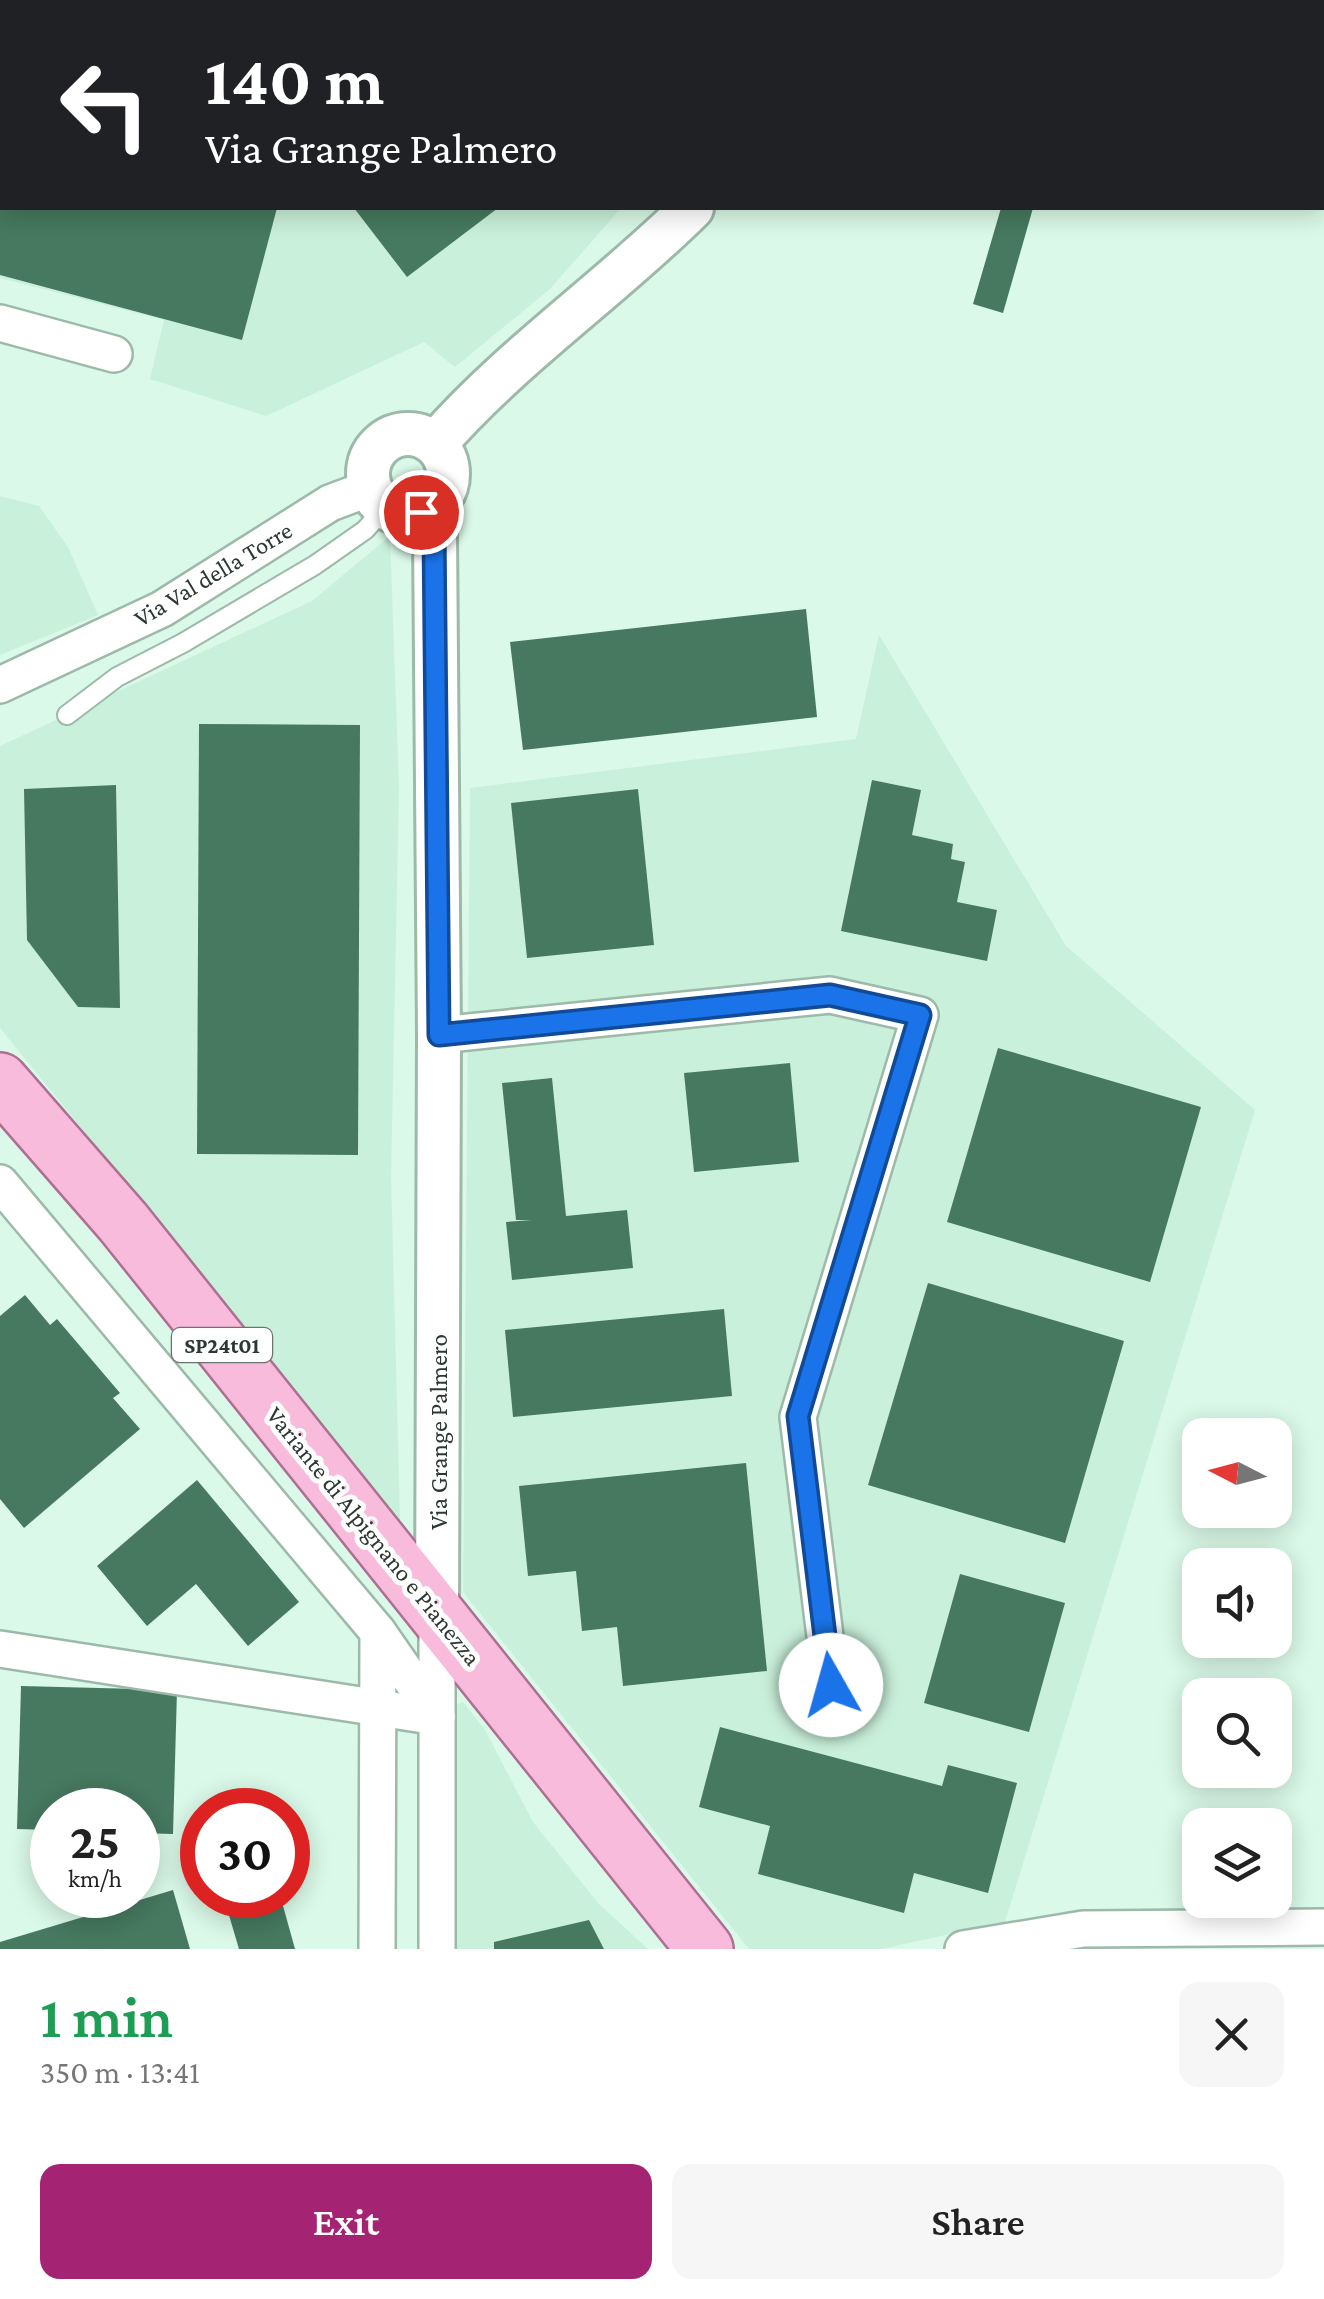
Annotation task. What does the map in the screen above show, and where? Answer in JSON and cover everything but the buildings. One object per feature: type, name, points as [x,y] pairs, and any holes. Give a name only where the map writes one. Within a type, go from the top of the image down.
[{"type":"main road","name":"Variante di Alpignano e Pianezza","points":[[0,1081],[123,1222],[706,1949]]},
{"type":"street","points":[[434,444],[506,369],[690,210]]},
{"type":"street","points":[[0,323],[114,354]]},
{"type":"street","points":[[409,434],[434,444],[448,468],[448,482],[433,506],[392,503],[370,464],[383,443],[409,434]]},
{"type":"street","name":"Via Val della Torre","points":[[0,685],[162,609],[330,502],[392,503]]},
{"type":"street","name":"Via Grange Palmero","points":[[392,503],[434,532],[439,1035],[437,1949]]},
{"type":"street","points":[[439,1035],[830,995],[920,1015],[798,1416],[831,1685]]},
{"type":"street","points":[[1,1185],[378,1632],[437,1717]]},
{"type":"street","points":[[377,1949],[378,1632]]},
{"type":"street","points":[[0,1649],[437,1717]]},
{"type":"street","points":[[963,1949],[1083,1929],[1324,1927]]},
{"type":"lane","points":[[67,715],[117,677],[315,566],[365,530],[392,503]]},
{"type":"shaded area","points":[[0,210],[619,210],[550,289],[455,367],[424,342],[266,416],[150,379],[164,320],[0,278]]},
{"type":"shaded area","points":[[0,496],[39,506],[68,547],[98,615],[0,655]]},
{"type":"shaded area","points":[[390,536],[399,788],[391,1176],[400,1521],[0,1028],[0,746],[312,601]]},
{"type":"shaded area","points":[[879,635],[1066,946],[1255,1110],[1005,1922],[881,1949],[749,1949],[463,1592],[470,788],[856,739]]},
{"type":"shaded area","points":[[463,1702],[485,1730],[533,1822],[598,1903],[648,1949],[456,1949],[455,1705]]},
{"type":"route","points":[[421,512],[434,532],[439,1035],[830,995],[920,1015],[798,1416],[831,1685]]}]
